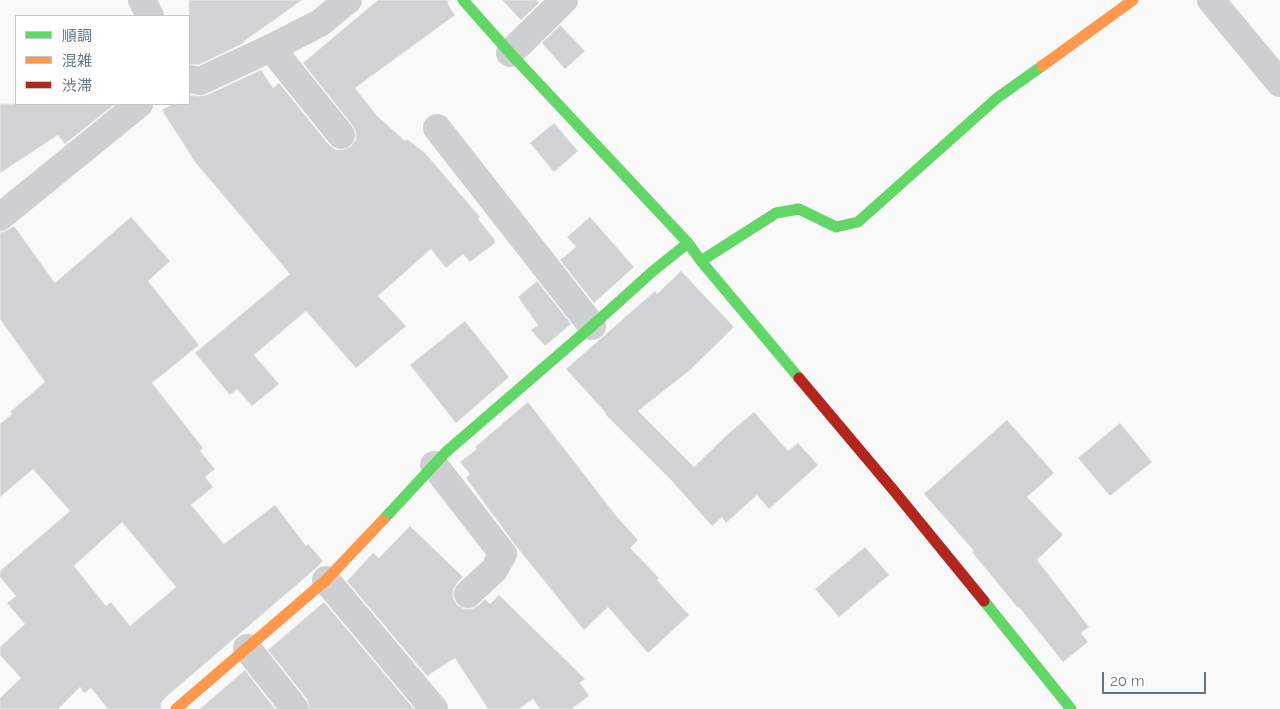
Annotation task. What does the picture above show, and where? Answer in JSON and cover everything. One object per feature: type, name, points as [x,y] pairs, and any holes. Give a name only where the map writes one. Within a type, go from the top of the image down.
[{"type":"street","points":[[142,0],[150,15]]},
{"type":"street","points":[[190,79],[200,81],[320,24],[348,0]]},
{"type":"street","points":[[463,0],[510,53],[688,243],[701,262],[895,492],[1071,709]]},
{"type":"street","points":[[510,53],[564,0]]},
{"type":"street","points":[[701,262],[776,213],[799,209],[836,226],[858,222],[997,98],[1134,0]]},
{"type":"street","points":[[1211,0],[1280,83]]},
{"type":"street","points":[[271,48],[341,135]]},
{"type":"street","points":[[0,217],[138,105]]},
{"type":"street","points":[[437,128],[592,326]]},
{"type":"street","points":[[176,709],[326,580],[446,452],[653,271],[688,243]]},
{"type":"street","points":[[434,465],[503,554],[494,570],[468,594]]},
{"type":"street","points":[[326,580],[434,709]]},
{"type":"street","points":[[247,648],[296,709]]},
{"type":"building","points":[[189,0],[302,0],[244,43],[198,65],[190,64]]},
{"type":"building","points":[[378,0],[448,0],[448,4],[455,15],[355,88],[377,116],[405,141],[407,139],[425,153],[480,217],[478,219],[495,240],[495,243],[470,262],[463,254],[446,268],[431,249],[378,296],[406,326],[356,368],[306,311],[254,355],[279,384],[252,406],[237,389],[230,395],[195,353],[290,274],[195,162],[162,110],[170,105],[190,105],[190,95],[207,95],[261,70],[273,88],[279,83],[329,145],[336,150],[350,147],[356,140],[353,126],[303,63]]},
{"type":"building","points":[[502,0],[537,0],[539,3],[521,20]]},
{"type":"building","points":[[560,25],[585,51],[565,69],[542,43]]},
{"type":"building","points":[[0,104],[114,105],[65,144],[58,135],[0,173]]},
{"type":"building","points":[[554,123],[578,151],[554,172],[530,143]]},
{"type":"building","points":[[131,217],[170,261],[148,281],[199,345],[152,383],[203,448],[200,451],[215,469],[205,477],[213,487],[191,505],[224,544],[275,505],[306,546],[308,544],[323,561],[166,697],[161,703],[161,709],[108,709],[91,688],[84,693],[80,687],[58,709],[0,709],[0,698],[21,678],[0,655],[0,647],[25,624],[7,603],[16,596],[0,577],[0,571],[70,511],[33,469],[0,497],[0,424],[12,414],[10,412],[45,382],[0,319],[0,232],[14,226],[55,283]],"holes":[[[122,522],[176,587],[130,626],[111,602],[106,606],[74,566]]]},
{"type":"building","points":[[590,217],[634,267],[594,303],[560,260],[576,247],[567,237]]},
{"type":"building","points":[[681,271],[734,327],[690,370],[638,411],[694,467],[754,412],[788,451],[798,443],[818,465],[769,509],[757,495],[726,523],[722,517],[712,526],[672,481],[605,414],[566,369],[655,291],[657,294]]},
{"type":"building","points":[[537,281],[571,324],[545,346],[531,330],[538,325],[518,297]]},
{"type":"building","points":[[465,321],[509,377],[456,423],[410,365]]},
{"type":"building","points":[[528,402],[617,517],[638,540],[630,548],[659,578],[657,580],[689,615],[648,653],[608,607],[584,630],[516,546],[466,478],[470,474],[460,462]]},
{"type":"building","points":[[1007,420],[1054,473],[1027,497],[1063,535],[1037,560],[1089,627],[1081,633],[1088,642],[1063,662],[972,552],[974,551],[924,494]]},
{"type":"building","points":[[1120,423],[1152,462],[1110,496],[1078,458]]},
{"type":"building","points":[[410,526],[463,577],[453,590],[453,598],[457,605],[464,609],[472,609],[485,599],[490,604],[499,595],[585,679],[580,683],[589,696],[571,709],[540,709],[533,699],[518,709],[488,709],[455,658],[427,676],[347,581],[373,553],[379,558]]},
{"type":"building","points":[[865,547],[889,575],[839,617],[815,589]]},
{"type":"building","points":[[324,602],[414,709],[310,709],[307,699],[268,650]]},
{"type":"building","points":[[245,670],[275,709],[200,709]]},
{"type":"traffic: fast","points":[[463,0],[510,53],[688,243],[799,378]]},
{"type":"traffic: fast","points":[[701,261],[776,213],[799,209],[836,227],[858,222],[997,98],[1042,66]]},
{"type":"traffic: fast","points":[[383,520],[446,452],[653,271],[688,243]]},
{"type":"traffic: fast","points":[[984,601],[1071,709]]},
{"type":"traffic: slow","points":[[1042,66],[1133,0]]},
{"type":"traffic: slow","points":[[176,709],[326,580],[383,520]]},
{"type":"traffic: jam","points":[[799,378],[984,601]]}]
